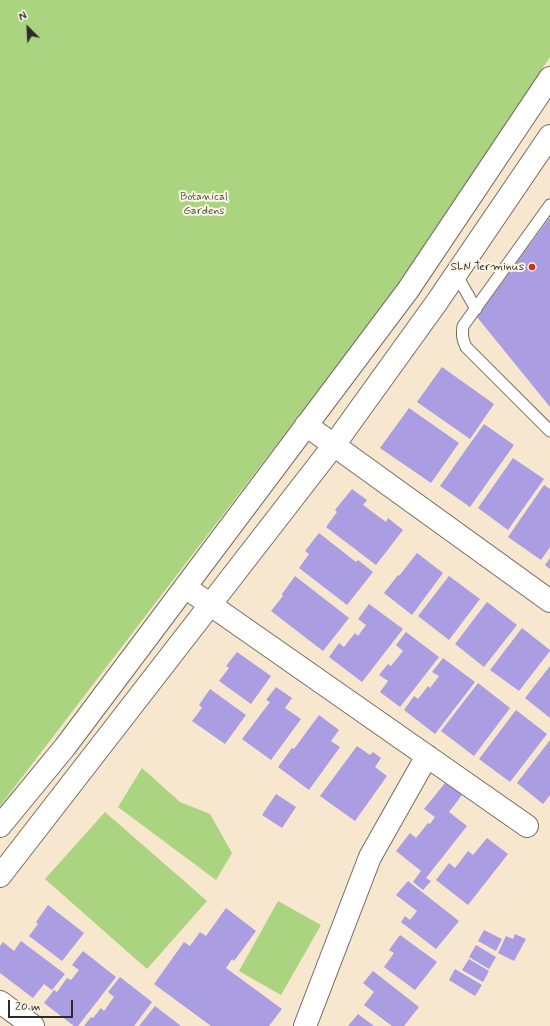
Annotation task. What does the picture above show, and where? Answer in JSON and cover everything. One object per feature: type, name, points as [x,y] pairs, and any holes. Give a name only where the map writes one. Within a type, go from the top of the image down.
[{"type":"street","points":[[0,826],[65,747],[414,281],[550,78]]},
{"type":"street","points":[[0,876],[334,445],[456,274],[550,136]]},
{"type":"street","points":[[306,425],[550,601]]},
{"type":"street","points":[[185,587],[527,826]]},
{"type":"street","points":[[305,1026],[370,857],[427,756]]},
{"type":"street","points":[[0,1002],[33,1026]]},
{"type":"lane","points":[[550,205],[464,326],[462,332],[466,347],[550,432]]},
{"type":"lane","points":[[456,274],[476,309]]},
{"type":"green space","name":"Botanical Gardens","points":[[0,0],[550,0],[550,57],[405,277],[0,806]]},
{"type":"green space","points":[[142,768],[180,802],[210,814],[232,853],[216,880],[118,807]]},
{"type":"green space","points":[[105,812],[207,901],[147,969],[45,879]]},
{"type":"green space","points":[[278,901],[321,925],[281,995],[239,971]]},
{"type":"building","name":"SLN Terminus","points":[[550,217],[550,407],[477,317]]},
{"type":"building","points":[[442,367],[494,404],[470,439],[417,402]]},
{"type":"building","points":[[409,408],[459,443],[431,483],[380,448]]},
{"type":"building","points":[[484,424],[514,445],[470,507],[440,486]]},
{"type":"building","points":[[513,458],[544,479],[508,530],[478,508]]},
{"type":"building","points":[[544,485],[550,489],[550,547],[541,560],[508,537]]},
{"type":"building","points":[[352,489],[367,500],[363,505],[386,522],[388,518],[403,530],[376,565],[326,527],[337,512],[335,510]]},
{"type":"building","points":[[319,533],[356,562],[358,560],[373,572],[347,605],[299,568],[309,554],[305,551]]},
{"type":"building","points":[[417,553],[443,573],[412,615],[384,593]]},
{"type":"building","points":[[550,558],[550,569],[545,565]]},
{"type":"building","points":[[295,576],[349,618],[323,651],[271,611],[283,596],[282,594]]},
{"type":"building","points":[[449,576],[480,599],[449,640],[418,616]]},
{"type":"building","points":[[487,602],[517,625],[484,667],[455,644]]},
{"type":"building","points":[[369,604],[403,629],[362,682],[329,657],[339,643],[344,647],[355,633],[358,636],[366,625],[358,619]]},
{"type":"building","points":[[522,628],[550,651],[519,691],[490,670]]},
{"type":"building","points":[[406,632],[439,657],[400,707],[380,692],[388,681],[379,675],[388,664],[391,666],[403,651],[396,645]]},
{"type":"building","points":[[237,652],[271,676],[251,704],[219,681],[229,668],[226,666]]},
{"type":"building","points":[[443,658],[475,682],[435,734],[404,710],[414,696],[418,699],[428,686],[430,688],[439,676],[432,672]]},
{"type":"building","points":[[550,666],[550,718],[525,698]]},
{"type":"building","points":[[478,683],[510,708],[474,756],[441,731]]},
{"type":"building","points":[[276,687],[292,698],[285,708],[301,719],[271,760],[242,739],[270,702],[266,700]]},
{"type":"building","points":[[210,689],[246,715],[225,744],[192,721],[202,708],[199,705]]},
{"type":"building","points":[[516,710],[547,734],[510,782],[479,759]]},
{"type":"building","points":[[319,715],[339,730],[331,741],[340,747],[309,790],[278,767],[292,748],[294,749]]},
{"type":"building","points":[[550,740],[550,795],[543,804],[517,783]]},
{"type":"building","points":[[357,746],[370,755],[373,752],[381,758],[375,767],[387,776],[355,821],[320,796]]},
{"type":"building","points":[[445,783],[462,795],[449,812],[467,826],[426,878],[431,881],[423,890],[413,882],[421,871],[396,851],[410,833],[416,838],[428,823],[430,824],[435,817],[424,809]]},
{"type":"building","points":[[276,794],[296,807],[282,828],[262,815]]},
{"type":"building","points":[[487,838],[508,854],[468,905],[436,880],[449,863],[455,868],[468,851],[473,855]]},
{"type":"building","points":[[408,881],[459,921],[436,949],[401,922],[405,916],[410,920],[417,911],[396,895]]},
{"type":"building","points":[[48,905],[84,933],[62,961],[29,936],[38,924],[36,922]]},
{"type":"building","points":[[226,908],[256,931],[234,961],[232,959],[226,968],[282,1009],[269,1026],[211,1026],[154,984],[184,942],[190,946],[200,932],[206,936]]},
{"type":"building","points":[[484,930],[502,939],[496,951],[478,941]]},
{"type":"building","points":[[515,934],[526,939],[514,961],[498,953],[506,936],[513,939]]},
{"type":"building","points":[[400,935],[437,962],[415,990],[384,967],[394,953],[389,950]]},
{"type":"building","points":[[21,941],[65,974],[52,990],[44,984],[33,998],[0,973],[0,946],[3,942],[14,951]]},
{"type":"building","points":[[476,945],[496,957],[489,969],[469,957]]},
{"type":"building","points":[[83,951],[116,977],[78,1026],[74,1026],[44,1003],[54,990],[57,992],[67,978],[71,980],[79,970],[72,965]]},
{"type":"building","points":[[469,959],[489,971],[483,982],[462,970]]},
{"type":"building","points":[[455,969],[482,985],[475,996],[449,980]]},
{"type":"building","points":[[373,971],[419,1007],[404,1026],[392,1026],[364,1005],[374,992],[363,983]]},
{"type":"building","points":[[120,977],[152,1002],[134,1026],[84,1026],[101,1008],[104,1011],[114,997],[108,992]]},
{"type":"building","points":[[155,1006],[181,1026],[139,1026]]},
{"type":"building","points":[[358,1014],[374,1026],[348,1026]]},
{"type":"place","name":"SLN Terminus","points":[[532,267]]}]
